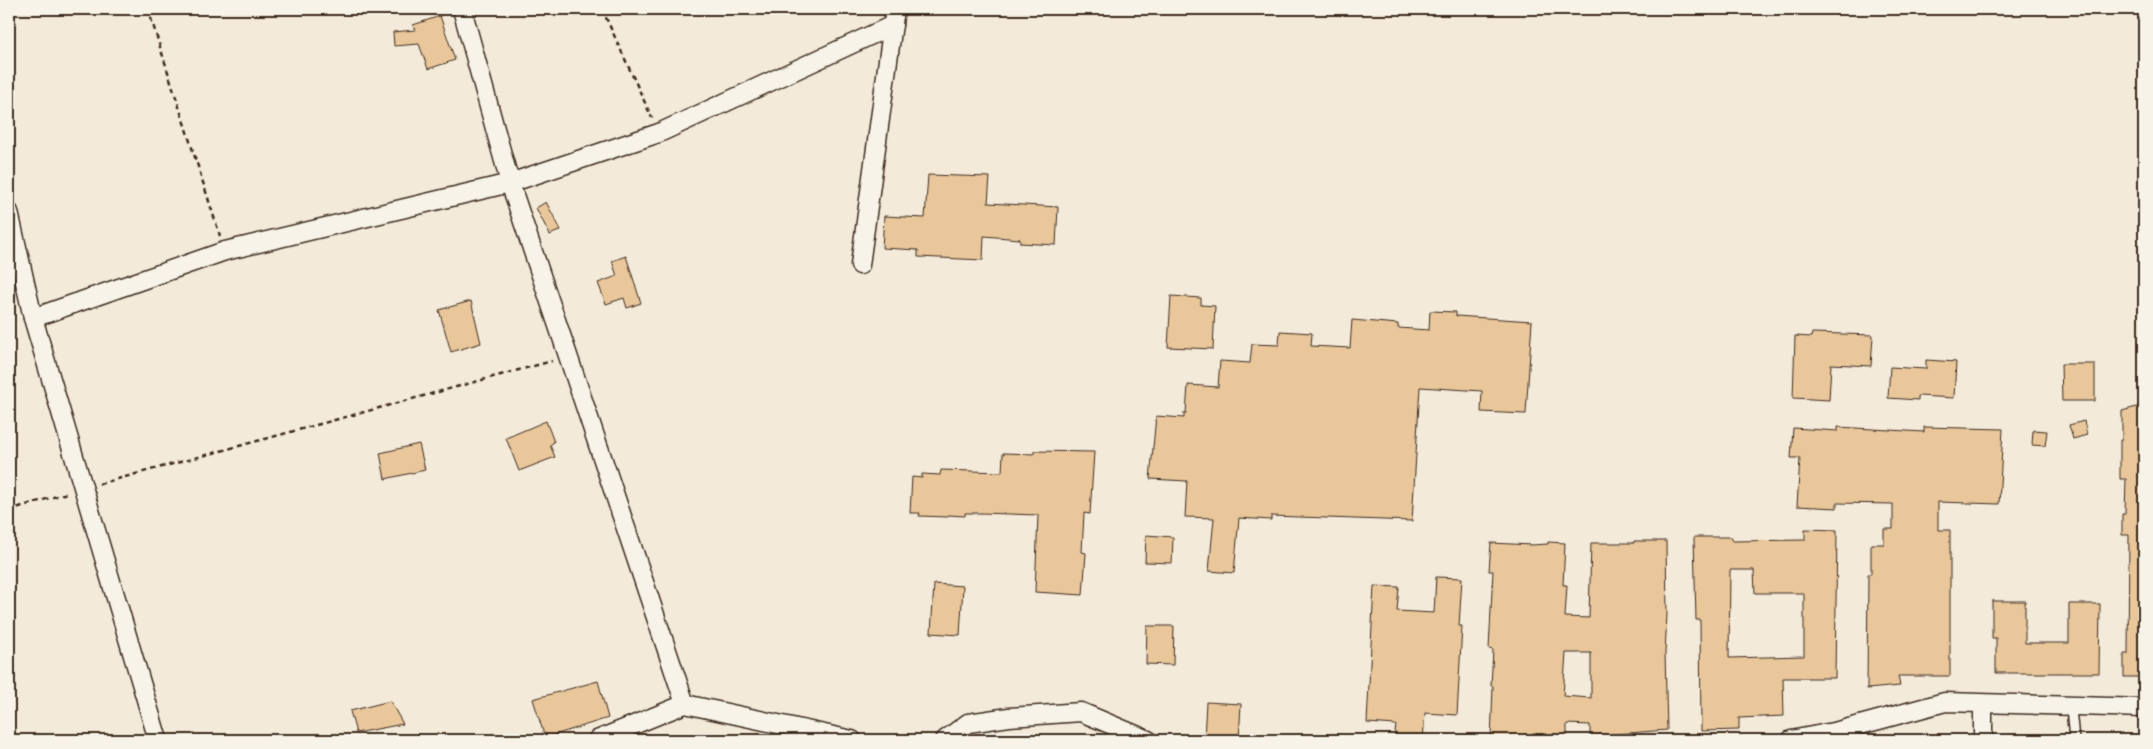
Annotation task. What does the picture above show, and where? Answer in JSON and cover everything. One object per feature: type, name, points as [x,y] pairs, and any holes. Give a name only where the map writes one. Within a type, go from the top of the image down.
[{"type":"street","points":[[462,9],[510,183],[685,704]]},
{"type":"street","points":[[33,318],[225,251],[510,183],[659,133],[894,17]]},
{"type":"street","points":[[860,265],[894,17]]},
{"type":"street","points":[[9,212],[33,318],[158,740]]},
{"type":"street","points":[[1791,740],[1838,736],[1945,702],[2071,708],[2144,708]]},
{"type":"street","points":[[597,740],[685,704],[852,740]]},
{"type":"street","points":[[1983,704],[1983,740]]},
{"type":"street","points":[[945,740],[968,723],[1009,717],[1081,712],[1148,740]]},
{"type":"lane","points":[[2071,708],[2074,740]]},
{"type":"path","points":[[148,9],[225,251]]},
{"type":"path","points":[[602,9],[659,133]]},
{"type":"path","points":[[92,485],[568,356]]},
{"type":"path","points":[[9,510],[74,491]]},
{"type":"building","points":[[440,16],[455,60],[428,69],[419,44],[394,46],[393,32],[415,30],[413,25]]},
{"type":"building","points":[[928,175],[990,177],[988,203],[1058,207],[1056,245],[1020,243],[1020,239],[984,236],[983,260],[918,257],[918,250],[882,248],[884,216],[925,218]]},
{"type":"building","points":[[546,202],[561,230],[550,235],[536,208]]},
{"type":"building","points":[[626,256],[641,303],[627,308],[624,298],[606,304],[598,283],[617,276],[612,261]]},
{"type":"building","points":[[1171,296],[1201,298],[1201,305],[1215,306],[1213,349],[1168,347]]},
{"type":"building","points":[[471,301],[481,343],[451,352],[439,310]]},
{"type":"building","points":[[1430,311],[1456,312],[1456,316],[1532,321],[1526,414],[1481,412],[1482,391],[1420,387],[1412,521],[1271,516],[1271,520],[1239,518],[1234,573],[1209,571],[1214,518],[1185,517],[1187,481],[1150,479],[1156,416],[1184,418],[1188,385],[1218,387],[1220,361],[1250,363],[1252,344],[1279,345],[1280,331],[1312,333],[1311,346],[1350,348],[1352,320],[1398,324],[1398,328],[1429,330]]},
{"type":"building","points":[[1812,333],[1873,335],[1871,366],[1831,364],[1829,400],[1793,398],[1795,336],[1811,337]]},
{"type":"building","points":[[1926,360],[1956,362],[1954,398],[1918,396],[1918,400],[1888,398],[1890,367],[1926,369]]},
{"type":"building","points":[[2061,364],[2095,364],[2095,401],[2062,401]]},
{"type":"building","points":[[2144,405],[2144,677],[2124,677],[2124,654],[2128,654],[2129,535],[2122,535],[2126,479],[2120,479],[2122,411]]},
{"type":"building","points":[[546,421],[554,442],[550,445],[555,457],[519,471],[506,438]]},
{"type":"building","points":[[2084,421],[2087,435],[2073,439],[2069,425]]},
{"type":"building","points":[[1838,427],[1924,432],[1924,427],[2003,429],[1999,504],[1938,502],[1938,530],[1950,530],[1950,676],[1898,676],[1900,686],[1867,689],[1868,574],[1871,574],[1871,544],[1884,544],[1884,529],[1893,529],[1893,504],[1837,503],[1837,508],[1797,506],[1800,458],[1791,458],[1793,428],[1838,431]]},
{"type":"building","points":[[2033,430],[2047,431],[2045,446],[2032,445]]},
{"type":"building","points":[[419,444],[425,470],[385,479],[380,453]]},
{"type":"building","points":[[1034,451],[1094,452],[1090,514],[1084,513],[1082,552],[1086,553],[1083,595],[1035,592],[1038,515],[965,513],[965,516],[948,515],[948,517],[919,516],[920,513],[910,513],[912,477],[922,478],[922,474],[940,475],[941,470],[1002,472],[1003,453],[1034,454]]},
{"type":"building","points":[[1805,529],[1837,530],[1835,678],[1783,678],[1784,716],[1739,718],[1739,730],[1701,731],[1700,620],[1696,620],[1694,537],[1732,537],[1732,541],[1805,540]],"holes":[[[1730,570],[1754,570],[1755,593],[1804,593],[1804,656],[1729,658]]]},
{"type":"building","points":[[1146,535],[1173,537],[1172,563],[1145,562]]},
{"type":"building","points":[[1634,541],[1666,541],[1667,614],[1665,653],[1667,730],[1590,736],[1590,725],[1567,724],[1567,740],[1491,740],[1493,650],[1489,649],[1493,571],[1489,571],[1491,543],[1532,545],[1548,544],[1548,542],[1565,543],[1563,585],[1567,585],[1565,617],[1589,618],[1591,543],[1634,543]],"holes":[[[1566,653],[1591,653],[1591,698],[1563,696]]]},
{"type":"building","points":[[1436,577],[1462,578],[1459,626],[1462,626],[1457,715],[1425,713],[1423,740],[1394,740],[1396,725],[1367,723],[1374,586],[1399,587],[1397,611],[1434,613]]},
{"type":"building","points":[[934,584],[963,586],[960,635],[931,633]]},
{"type":"building","points":[[1992,601],[2025,601],[2025,643],[2069,643],[2069,604],[2100,604],[2099,673],[1996,673],[1996,638],[1992,638]]},
{"type":"building","points":[[1147,626],[1174,626],[1173,665],[1146,664]]},
{"type":"building","points":[[598,681],[608,718],[545,738],[533,699]]},
{"type":"building","points":[[390,701],[403,724],[356,733],[350,711]]},
{"type":"building","points":[[1206,702],[1241,704],[1239,740],[1204,739]]}]
